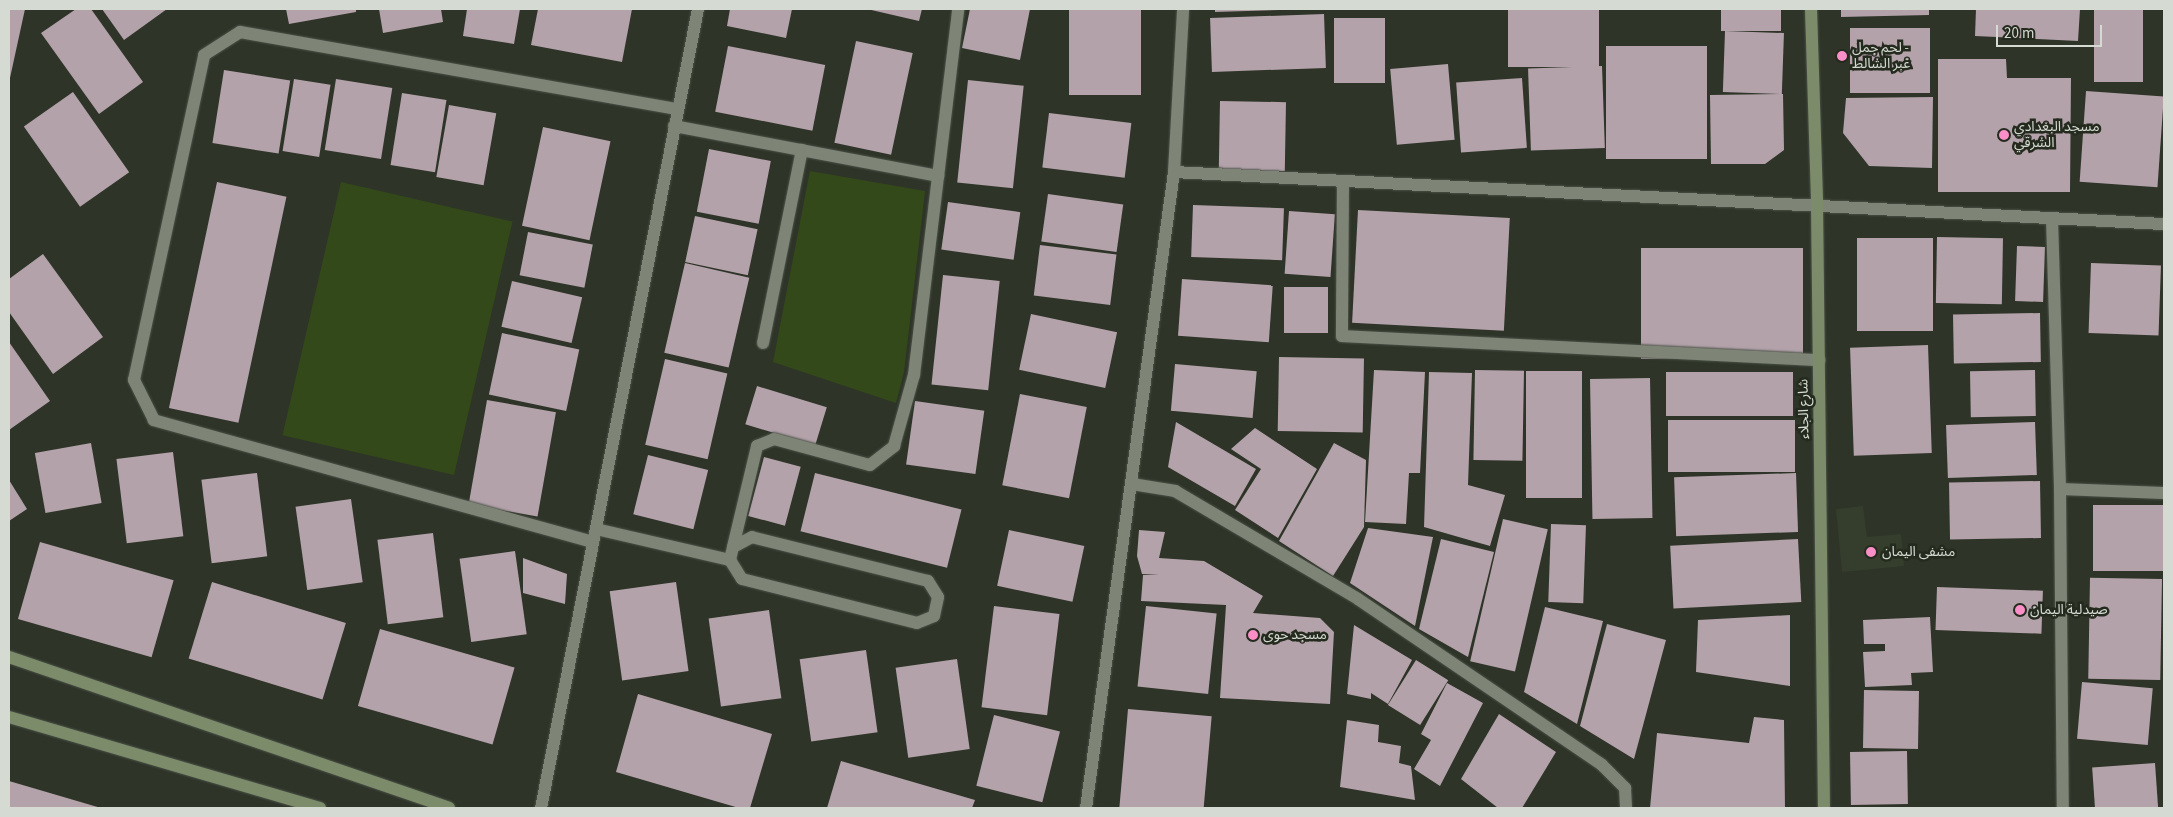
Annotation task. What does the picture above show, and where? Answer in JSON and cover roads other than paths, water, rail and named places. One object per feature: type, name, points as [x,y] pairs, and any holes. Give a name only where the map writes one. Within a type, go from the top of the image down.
[{"type":"street","points":[[541,808],[698,9]]},
{"type":"street","points":[[730,560],[757,446],[774,439],[870,465],[894,446],[914,375],[958,9]]},
{"type":"street","points":[[1086,808],[1174,172],[1184,9]]},
{"type":"street","name":"شارع الجلاء","points":[[1811,9],[1817,204],[1824,808]]},
{"type":"street","points":[[594,542],[154,420],[134,380],[204,55],[240,32],[677,109]]},
{"type":"street","points":[[674,126],[938,176]]},
{"type":"street","points":[[763,342],[802,150]]},
{"type":"street","points":[[1174,172],[1817,204],[2164,224]]},
{"type":"street","points":[[1342,181],[1342,336],[1819,360]]},
{"type":"street","points":[[2052,218],[2060,489],[2063,808]]},
{"type":"street","points":[[1132,484],[1175,490],[1358,599],[1602,765],[1625,788],[1626,808]]},
{"type":"street","points":[[2060,489],[2164,493]]},
{"type":"street","points":[[596,529],[730,560],[742,579],[917,623],[934,616],[938,597],[928,581],[752,537],[733,547]]},
{"type":"street","points":[[9,657],[450,808]]},
{"type":"street","points":[[9,717],[320,808]]},
{"type":"place","name":"لحم جمل - غبر الشالط","points":[[1842,56]]},
{"type":"place","name":"مسجد البغدادي الشرقي","points":[[2004,135]]},
{"type":"place","name":"مشفى اليمان","points":[[1871,552]]},
{"type":"place","name":"صيدلية اليمان","points":[[2020,610]]},
{"type":"place","name":"مسجد حوى","points":[[1253,635]]}]
